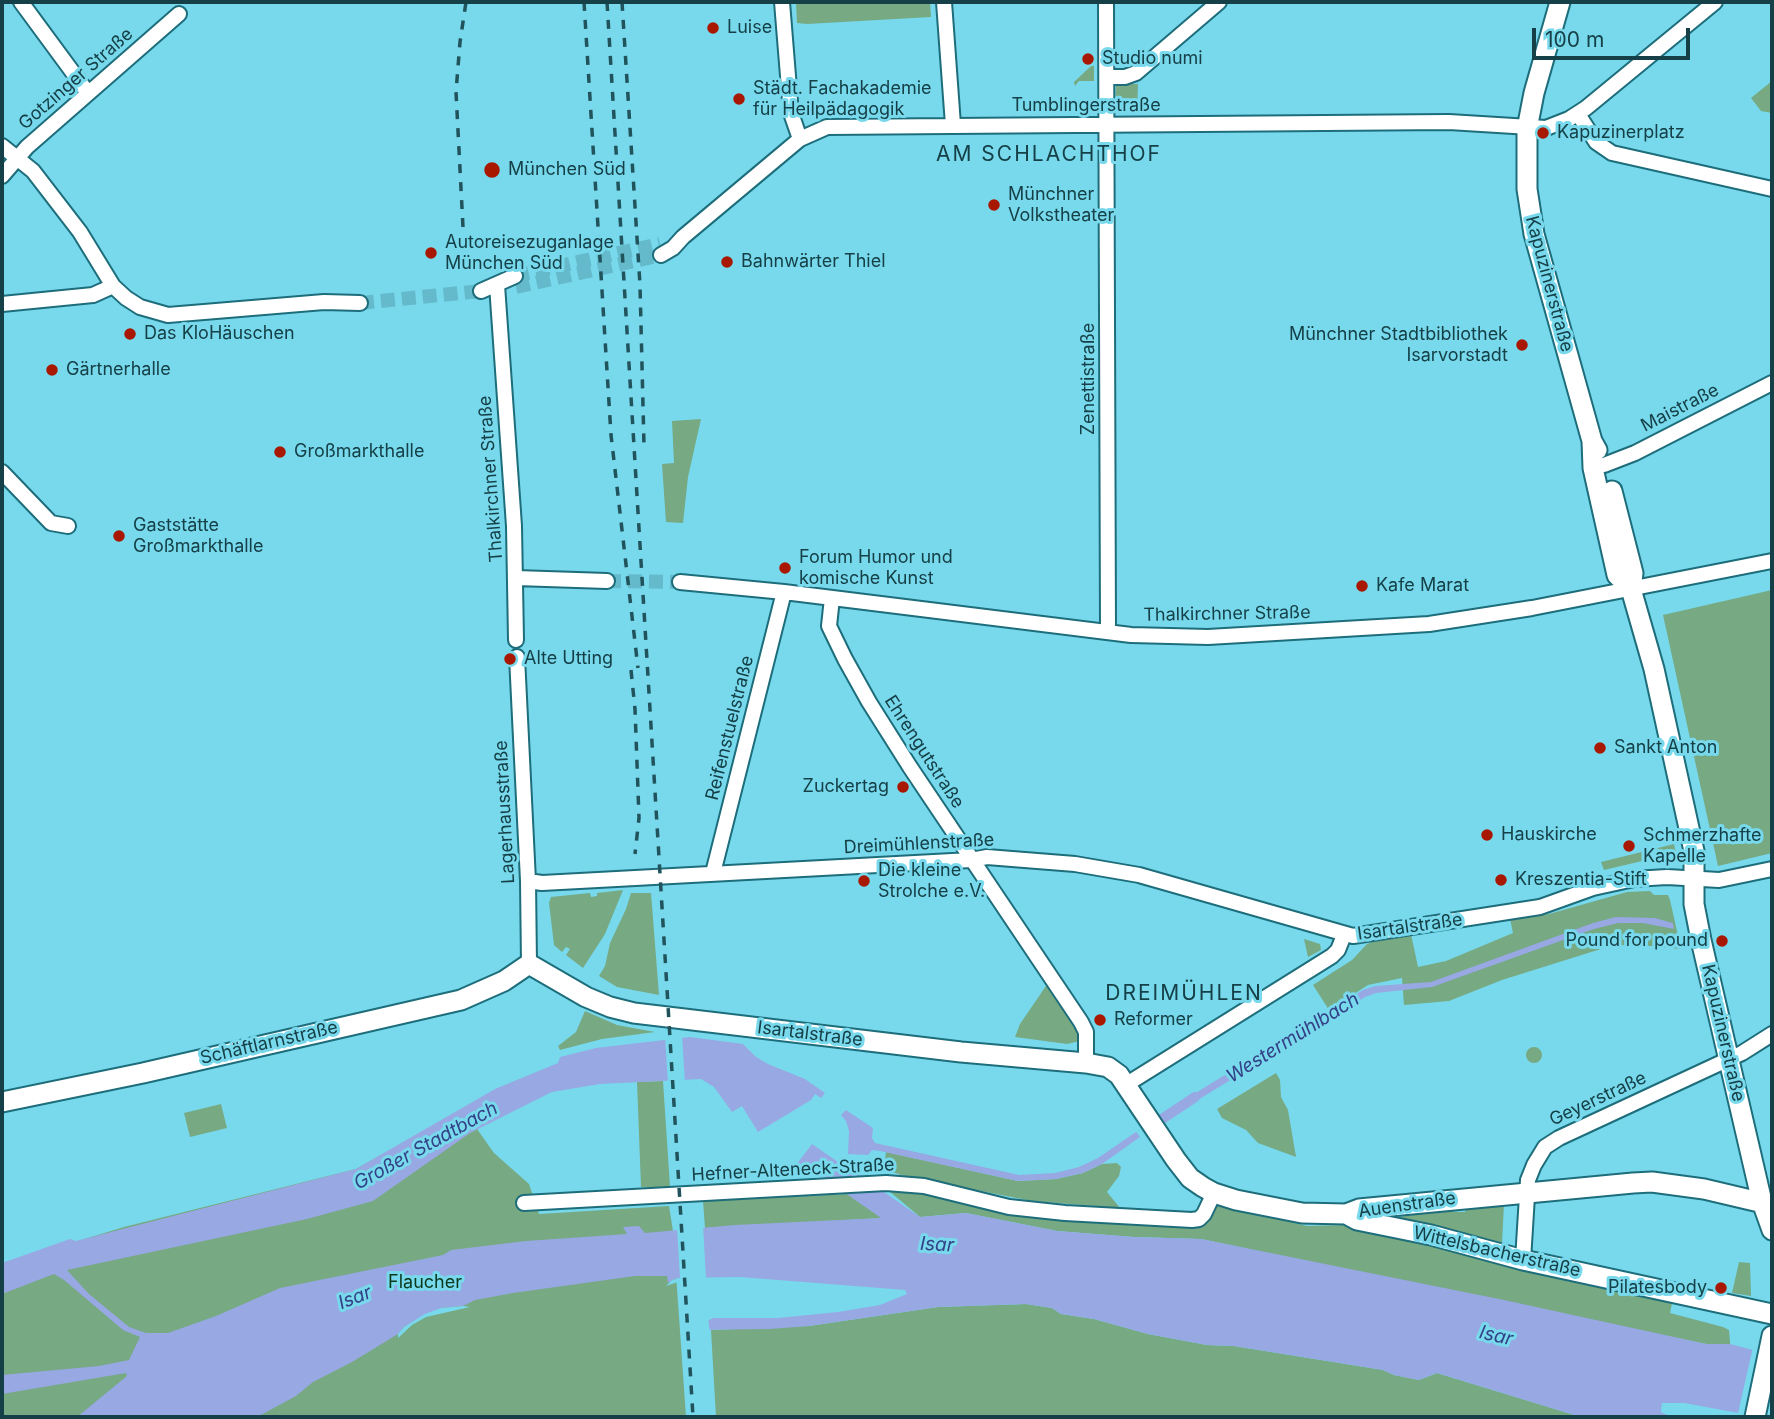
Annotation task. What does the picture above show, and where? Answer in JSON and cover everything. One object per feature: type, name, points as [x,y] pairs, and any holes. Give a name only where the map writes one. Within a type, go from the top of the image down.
[{"type":"main road","name":"Kapuzinerstraße","points":[[1560,2],[1527,129],[1527,189],[1534,234],[1592,441],[1604,465],[1633,573],[1630,589]]},
{"type":"main road","name":"Kapuzinerstraße","points":[[1592,441],[1594,468],[1618,575],[1630,589],[1654,669],[1694,851],[1694,907],[1772,1230]]},
{"type":"main road","name":"Isartalstraße","points":[[529,964],[586,997],[634,1013],[1094,1065]]},
{"type":"main road","name":"Schäftlarnstraße","points":[[2,1102],[136,1075],[461,1000],[504,981],[529,964]]},
{"type":"main road","name":"Auenstraße","points":[[1094,1065],[1119,1074],[1190,1178],[1214,1193],[1302,1213],[1346,1214],[1359,1209],[1526,1191],[1652,1182],[1704,1189],[1767,1204]]},
{"type":"main road","name":"Wittelsbacherstraße","points":[[1346,1214],[1357,1220],[1431,1235],[1523,1260],[1772,1314]]},
{"type":"main road","points":[[1755,1417],[1770,1344]]},
{"type":"street","points":[[22,2],[88,93]]},
{"type":"street","points":[[782,2],[791,113],[800,139]]},
{"type":"street","points":[[944,2],[953,125]]},
{"type":"street","points":[[1106,2],[1107,77],[1125,77],[1136,73],[1219,2]]},
{"type":"street","points":[[1527,129],[1552,127],[1578,114],[1715,2]]},
{"type":"street","name":"Gotzinger Straße","points":[[2,176],[17,157],[179,14]]},
{"type":"street","name":"Zenettistraße","points":[[1107,77],[1108,632]]},
{"type":"street","points":[[1578,114],[1596,142],[1615,154],[1772,189]]},
{"type":"street","name":"Tumblingerstraße","points":[[661,250],[683,237],[800,139],[813,131],[833,126],[1449,122],[1527,129]]},
{"type":"street","points":[[2,146],[33,171],[80,232],[113,286],[140,307],[168,315],[360,298]]},
{"type":"street","points":[[481,286],[515,281]]},
{"type":"street","name":"Thalkirchner Straße","points":[[497,285],[516,578],[607,581]]},
{"type":"street","points":[[2,304],[93,295],[113,286]]},
{"type":"street","name":"Maistraße","points":[[1604,465],[1635,453],[1772,383]]},
{"type":"street","points":[[2,472],[51,523],[68,526]]},
{"type":"street","name":"Thalkirchner Straße","points":[[680,582],[1144,636],[1208,637],[1429,624],[1772,561]]},
{"type":"street","points":[[516,578],[516,640]]},
{"type":"street","name":"Reifenstuelstraße","points":[[713,873],[783,592]]},
{"type":"street","name":"Ehrengutstraße","points":[[832,598],[828,624],[869,702],[971,860],[1082,1021],[1094,1065]]},
{"type":"street","name":"Lagerhausstraße","points":[[517,657],[528,881],[529,964]]},
{"type":"street","name":"Dreimühlenstraße","points":[[528,881],[542,883],[987,858],[1075,864],[1139,875],[1344,935]]},
{"type":"street","name":"Isartalstraße","points":[[1126,1084],[1332,956],[1338,950],[1344,935],[1353,936],[1545,906],[1593,888],[1641,878],[1729,880],[1772,869]]},
{"type":"street","name":"Geyerstraße","points":[[1523,1260],[1526,1191],[1539,1155],[1552,1142],[1729,1059],[1772,1034]]},
{"type":"street","name":"Hefner-Alteneck-Straße","points":[[524,1203],[827,1188],[878,1183],[924,1186],[986,1202],[1043,1211],[1192,1220],[1199,1219],[1204,1214],[1214,1193]]},
{"type":"green space","points":[[796,2],[930,2],[931,17],[797,23]]},
{"type":"green space","points":[[1094,66],[1094,81],[1079,81],[1075,86],[1074,82]]},
{"type":"green space","points":[[1772,81],[1772,113],[1761,111],[1751,98]]},
{"type":"green space","points":[[1116,84],[1138,84],[1137,112],[1115,112]]},
{"type":"green space","points":[[701,419],[688,477],[683,523],[666,522],[662,464],[674,463],[672,421]]},
{"type":"green space","points":[[1772,590],[1772,853],[1718,866],[1663,615]]},
{"type":"green space","points":[[1674,844],[1676,853],[1604,870],[1601,862]]},
{"type":"green space","points":[[623,890],[605,934],[583,968],[566,955],[570,949],[566,947],[562,952],[554,945],[549,903],[551,897],[590,893],[591,897],[597,896],[597,893]]},
{"type":"green space","points":[[1650,891],[1654,895],[1668,895],[1681,949],[1630,944],[1604,948],[1502,980],[1449,1001],[1404,1005],[1402,978],[1368,985],[1329,1010],[1313,985],[1352,960],[1367,944],[1380,939],[1411,934],[1418,967],[1446,961],[1513,933],[1510,919],[1549,914],[1627,892]]},
{"type":"green space","points":[[631,893],[651,893],[659,995],[617,987],[599,976]]},
{"type":"green space","points":[[1304,939],[1320,944],[1321,950],[1308,957]]},
{"type":"green space","points":[[1048,983],[1082,1037],[1076,1042],[1067,1044],[1015,1037],[1020,1024]]},
{"type":"green space","points":[[585,1011],[617,1025],[655,1032],[602,1039],[560,1050],[558,1046],[576,1032]]},
{"type":"green space","points":[[1531,1047],[1537,1047],[1542,1055],[1540,1061],[1531,1063],[1526,1058],[1526,1052]]},
{"type":"green space","points":[[1276,1073],[1280,1080],[1281,1097],[1288,1110],[1296,1157],[1258,1143],[1246,1130],[1222,1118],[1217,1109]]},
{"type":"green space","points":[[663,1081],[670,1187],[641,1187],[637,1082]]},
{"type":"green space","points":[[221,1104],[227,1128],[190,1137],[184,1113]]},
{"type":"green space","name":"Flaucher","points":[[456,1113],[470,1133],[477,1129],[494,1153],[529,1184],[539,1214],[669,1206],[686,1417],[2,1417],[2,1264],[124,1227],[356,1169]]},
{"type":"green space","points":[[886,1152],[1018,1181],[1056,1179],[1083,1173],[1102,1164],[1117,1163],[1121,1167],[1119,1176],[1107,1192],[1120,1208],[1032,1201],[904,1176],[884,1169]]},
{"type":"green space","points":[[901,1189],[1200,1228],[1214,1204],[1307,1226],[1344,1225],[1382,1231],[1673,1299],[1670,1313],[1729,1330],[1730,1344],[1706,1344],[1201,1239],[1057,1231],[966,1213],[920,1217],[889,1191]]},
{"type":"green space","points":[[847,1194],[883,1218],[705,1228],[703,1201]]},
{"type":"green space","points":[[1504,1204],[1502,1243],[1397,1217],[1453,1210],[1465,1212],[1466,1209]]},
{"type":"green space","points":[[1739,1262],[1750,1263],[1751,1296],[1732,1293]]},
{"type":"green space","points":[[1026,1304],[1052,1308],[1061,1314],[1094,1319],[1148,1334],[1207,1345],[1234,1346],[1383,1370],[1419,1380],[1437,1373],[1581,1417],[716,1417],[711,1330],[809,1326],[938,1307]]},
{"type":"water","points":[[1616,917],[1655,918],[1673,923],[1674,929],[1643,923],[1618,923],[1594,929],[1432,987],[1376,993],[1365,997],[1185,1108],[1181,1102],[1363,990],[1375,986],[1431,982]]},
{"type":"water","points":[[690,1037],[743,1044],[756,1057],[805,1079],[825,1093],[821,1098],[815,1094],[811,1100],[758,1132],[742,1106],[732,1112],[714,1087],[701,1079],[600,1084],[552,1092],[470,1133],[373,1201],[307,1219],[67,1270],[89,1294],[129,1327],[146,1333],[168,1333],[216,1316],[280,1288],[443,1255],[451,1250],[526,1241],[627,1234],[623,1227],[639,1226],[645,1233],[735,1225],[881,1218],[821,1176],[801,1174],[793,1169],[812,1144],[838,1162],[859,1164],[858,1174],[920,1217],[966,1213],[1057,1231],[1201,1239],[1706,1344],[1730,1344],[1772,1355],[1772,1417],[1683,1403],[1662,1403],[1661,1412],[1671,1417],[1581,1417],[1437,1373],[1419,1380],[1383,1370],[1234,1346],[1207,1345],[1148,1334],[1094,1319],[1061,1314],[1052,1308],[1026,1304],[938,1307],[809,1326],[690,1330],[713,1318],[778,1318],[838,1312],[880,1305],[907,1294],[905,1290],[740,1277],[677,1278],[668,1283],[667,1276],[635,1276],[513,1293],[475,1300],[463,1306],[441,1308],[404,1327],[398,1334],[257,1417],[77,1417],[127,1376],[126,1373],[2,1394],[2,1375],[99,1366],[129,1360],[140,1337],[123,1330],[54,1274],[2,1294],[2,1263],[70,1239],[76,1241],[356,1169],[495,1089],[558,1063],[560,1057],[596,1048]]},
{"type":"water","points":[[846,1110],[873,1128],[872,1138],[875,1143],[1019,1175],[1055,1173],[1079,1167],[1098,1158],[1136,1132],[1140,1137],[1102,1164],[1083,1173],[1056,1179],[1018,1181],[880,1151],[872,1150],[868,1155],[848,1154],[849,1131],[841,1115]]},
{"type":"pier","points":[[682,1035],[685,1083],[668,1084],[665,1037]]},
{"type":"pier","points":[[703,1225],[706,1278],[722,1281],[678,1282],[666,1286],[672,1280],[680,1278],[677,1227]]},
{"type":"pier","points":[[470,1307],[426,1317],[398,1338],[404,1327],[425,1314],[441,1308]]},
{"type":"pier","points":[[708,1317],[710,1334],[688,1332],[688,1327]]},
{"type":"pier","points":[[1753,1347],[1772,1352],[1770,1417],[1741,1417],[1683,1406],[1665,1406],[1665,1410],[1675,1417],[1661,1412],[1662,1403],[1683,1403],[1738,1413]]},
{"type":"waterway","name":"Westermühlbach","points":[[1162,1119],[1195,1097]]},
{"type":"tunnel","points":[[515,276],[660,244]]},
{"type":"tunnel","points":[[516,287],[661,255]]},
{"type":"tunnel","points":[[360,303],[481,291]]},
{"type":"tunnel","points":[[607,581],[680,582]]},
{"type":"railway","points":[[463,227],[456,92],[466,2]]},
{"type":"railway","points":[[584,2],[611,435],[638,668]]},
{"type":"railway","points":[[607,2],[693,1417]]},
{"type":"railway","points":[[622,2],[640,285],[644,446]]},
{"type":"railway","points":[[631,670],[639,818],[635,854]]},
{"type":"place","name":"Luise","points":[[713,28]]},
{"type":"place","name":"Studio numi","points":[[1088,59]]},
{"type":"place","name":"Städt. Fachakademie für Heilpädagogik","points":[[739,99]]},
{"type":"place","name":"Kapuzinerplatz","points":[[1543,133]]},
{"type":"place","name":"München Süd","points":[[492,170]]},
{"type":"place","name":"Münchner Volkstheater","points":[[994,205]]},
{"type":"place","name":"Autoreisezuganlage München Süd","points":[[431,253]]},
{"type":"place","name":"Bahnwärter Thiel","points":[[727,262]]},
{"type":"place","name":"Das KloHäuschen","points":[[130,334]]},
{"type":"place","name":"Münchner Stadtbibliothek Isarvorstadt","points":[[1522,345]]},
{"type":"place","name":"Gärtnerhalle","points":[[52,370]]},
{"type":"place","name":"Großmarkthalle","points":[[280,452]]},
{"type":"place","name":"Gaststätte Großmarkthalle","points":[[119,536]]},
{"type":"place","name":"Forum Humor und komische Kunst","points":[[785,568]]},
{"type":"place","name":"Kafe Marat","points":[[1362,586]]},
{"type":"place","name":"Alte Utting","points":[[510,659]]},
{"type":"place","name":"Sankt Anton","points":[[1600,748]]},
{"type":"place","name":"Zuckertag","points":[[903,787]]},
{"type":"place","name":"Hauskirche","points":[[1487,835]]},
{"type":"place","name":"Schmerzhafte Kapelle","points":[[1629,846]]},
{"type":"place","name":"Kreszentia-Stift","points":[[1501,880]]},
{"type":"place","name":"Die kleine Strolche e.V.","points":[[864,881]]},
{"type":"place","name":"Pound for pound","points":[[1722,941]]},
{"type":"place","name":"Reformer","points":[[1100,1020]]},
{"type":"place","name":"Pilatesbody","points":[[1721,1288]]},
{"type":"district","name":"AM SCHLACHTHOF","points":[[1049,155]]},
{"type":"district","name":"DREIMÜHLEN","points":[[1184,994]]},
{"type":"water label","name":"Großer Stadtbach","points":[[426,1146]]},
{"type":"water label","name":"Isar","points":[[937,1245]]},
{"type":"water label","name":"Isar","points":[[355,1298]]},
{"type":"water label","name":"Isar","points":[[1496,1336]]}]
